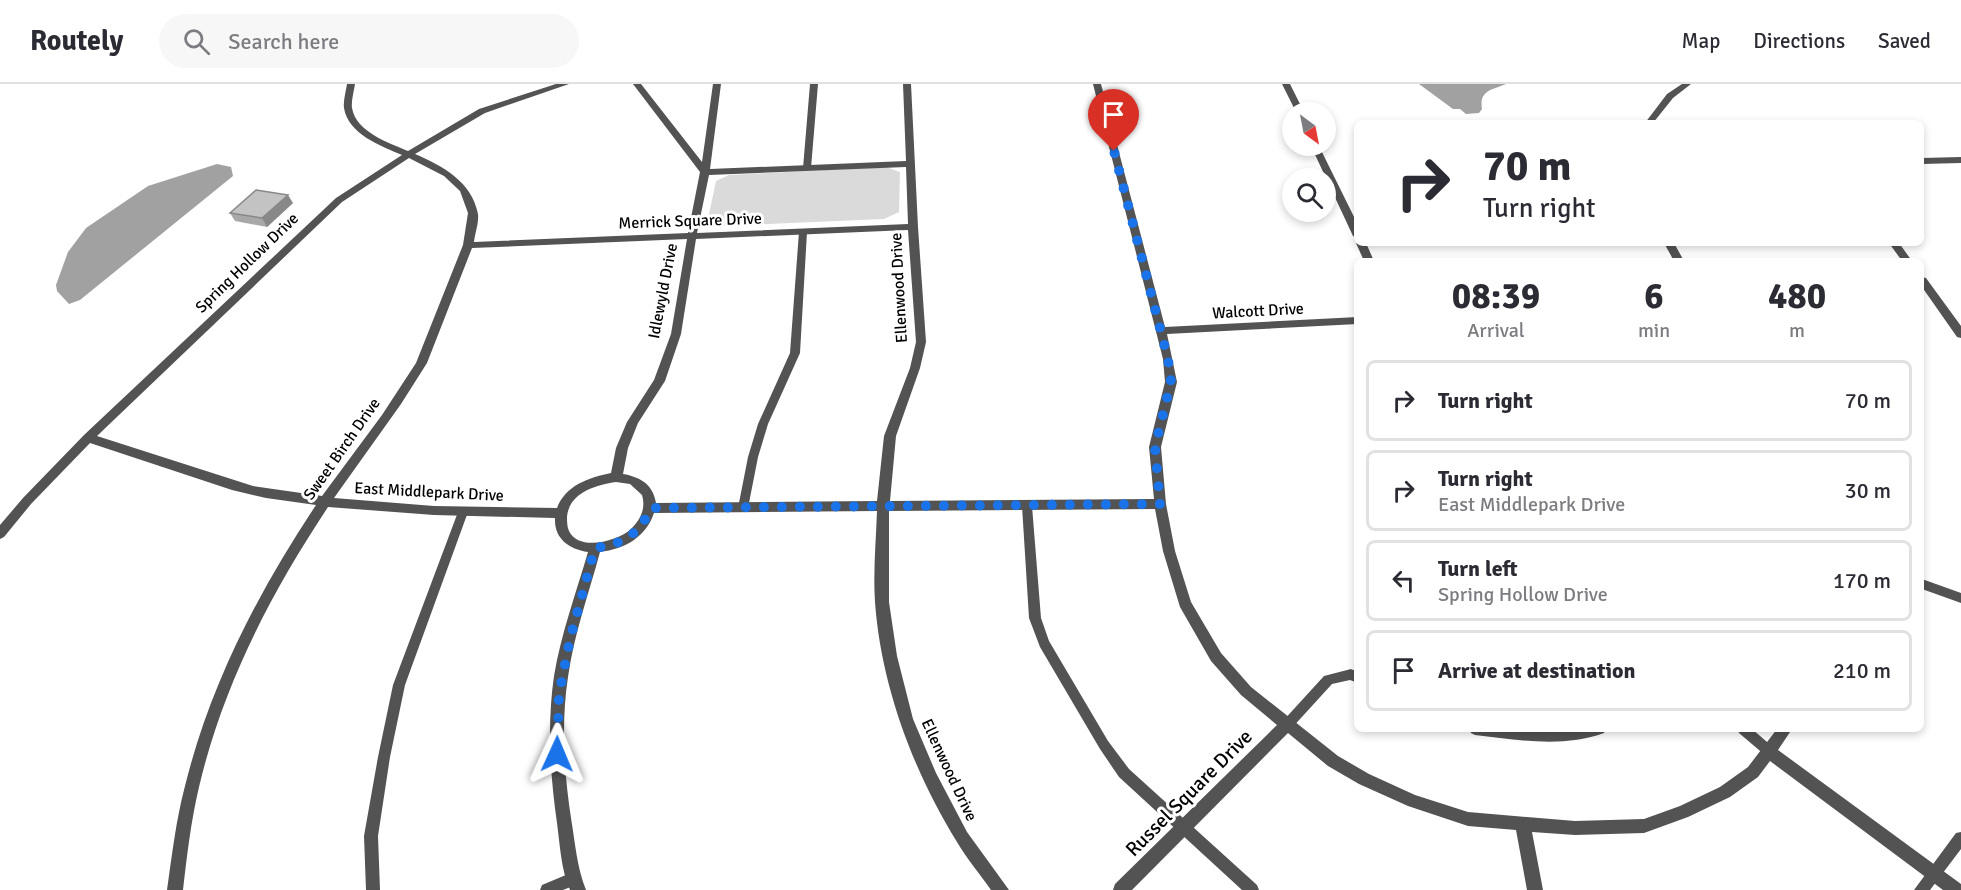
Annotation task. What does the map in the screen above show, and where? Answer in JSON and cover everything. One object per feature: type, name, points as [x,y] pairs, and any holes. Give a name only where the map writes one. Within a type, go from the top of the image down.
[{"type":"street","name":"Sweet Birch Drive","points":[[175,890],[177,861],[195,777],[222,694],[265,595],[324,502],[420,366],[468,245],[473,213],[468,195],[455,178],[436,166],[381,143],[357,128],[348,114],[346,98],[351,84]]},
{"type":"street","name":"Spring Hollow Drive","points":[[0,534],[27,501],[88,438],[320,216],[360,185],[482,111],[565,84]]},
{"type":"street","points":[[637,84],[705,172],[910,164]]},
{"type":"street","name":"Idlewyld Drive","points":[[616,477],[622,448],[633,422],[659,381],[676,334],[705,172],[717,84]]},
{"type":"street","name":"Ellenwood Drive","points":[[907,84],[921,342],[915,368],[891,436],[883,507],[882,602],[890,656],[906,719],[930,777],[962,837],[1001,890]]},
{"type":"street","points":[[1097,84],[1168,359],[1171,382],[1155,447],[1160,504],[1169,551],[1185,603],[1216,657],[1246,691],[1286,726],[1333,761],[1364,779],[1413,801],[1468,819],[1523,825],[1575,828],[1644,826],[1683,812],[1725,792],[1753,772],[1783,732]]},
{"type":"street","points":[[1286,84],[1295,102]]},
{"type":"street","points":[[1651,120],[1670,96],[1687,84]]},
{"type":"street","points":[[1320,156],[1354,228]]},
{"type":"street","points":[[1924,161],[1961,160]]},
{"type":"street","name":"Merrick Square Drive","points":[[468,245],[913,227]]},
{"type":"street","points":[[1924,283],[1961,334]]},
{"type":"street","name":"Walcott Drive","points":[[1160,331],[1354,320]]},
{"type":"street","name":"East Middlepark Drive","points":[[88,438],[125,448],[193,474],[255,492],[370,508],[561,513]]},
{"type":"street","points":[[616,477],[636,481],[648,492],[651,508],[644,525],[627,539],[595,548],[578,545],[566,537],[559,523],[562,506],[575,491],[595,480],[616,477]]},
{"type":"street","points":[[651,508],[1160,504]]},
{"type":"street","points":[[576,885],[561,811],[557,754],[559,695],[570,639],[595,548]]},
{"type":"street","points":[[1924,585],[1961,598]]},
{"type":"street","name":"Russel Square Drive","points":[[1121,890],[1286,726]]},
{"type":"street","points":[[1770,752],[1956,890]]},
{"type":"street","points":[[1523,825],[1535,890]]},
{"type":"lane","points":[[807,168],[814,84]]},
{"type":"lane","points":[[743,508],[753,457],[763,424],[795,353],[803,232]]},
{"type":"lane","points":[[1027,506],[1035,618],[1044,643],[1104,745],[1124,773],[1252,890]]},
{"type":"lane","points":[[373,890],[371,836],[399,685],[464,512]]},
{"type":"lane","points":[[1286,726],[1328,680],[1351,674],[1354,676]]},
{"type":"lane","points":[[1497,732],[1536,732]]},
{"type":"lane","points":[[1747,732],[1770,752]]},
{"type":"lane","points":[[1921,890],[1961,838]]},
{"type":"lane","points":[[547,890],[576,885]]},
{"type":"shaded area","points":[[1419,84],[1506,84],[1485,94],[1479,113],[1466,114],[1460,109],[1453,109]]},
{"type":"shaded area","points":[[217,164],[231,167],[233,176],[80,300],[69,304],[57,291],[56,285],[68,252],[86,228],[148,186]]},
{"type":"shaded area","points":[[886,167],[900,172],[899,212],[884,219],[720,226],[708,219],[716,181],[729,175]]},
{"type":"building","points":[[256,190],[288,195],[262,218],[230,213]]},
{"type":"route","points":[[557,754],[559,695],[570,639],[595,548],[627,539],[644,525],[651,508],[1160,504],[1155,447],[1171,382],[1168,359],[1114,151]]}]
